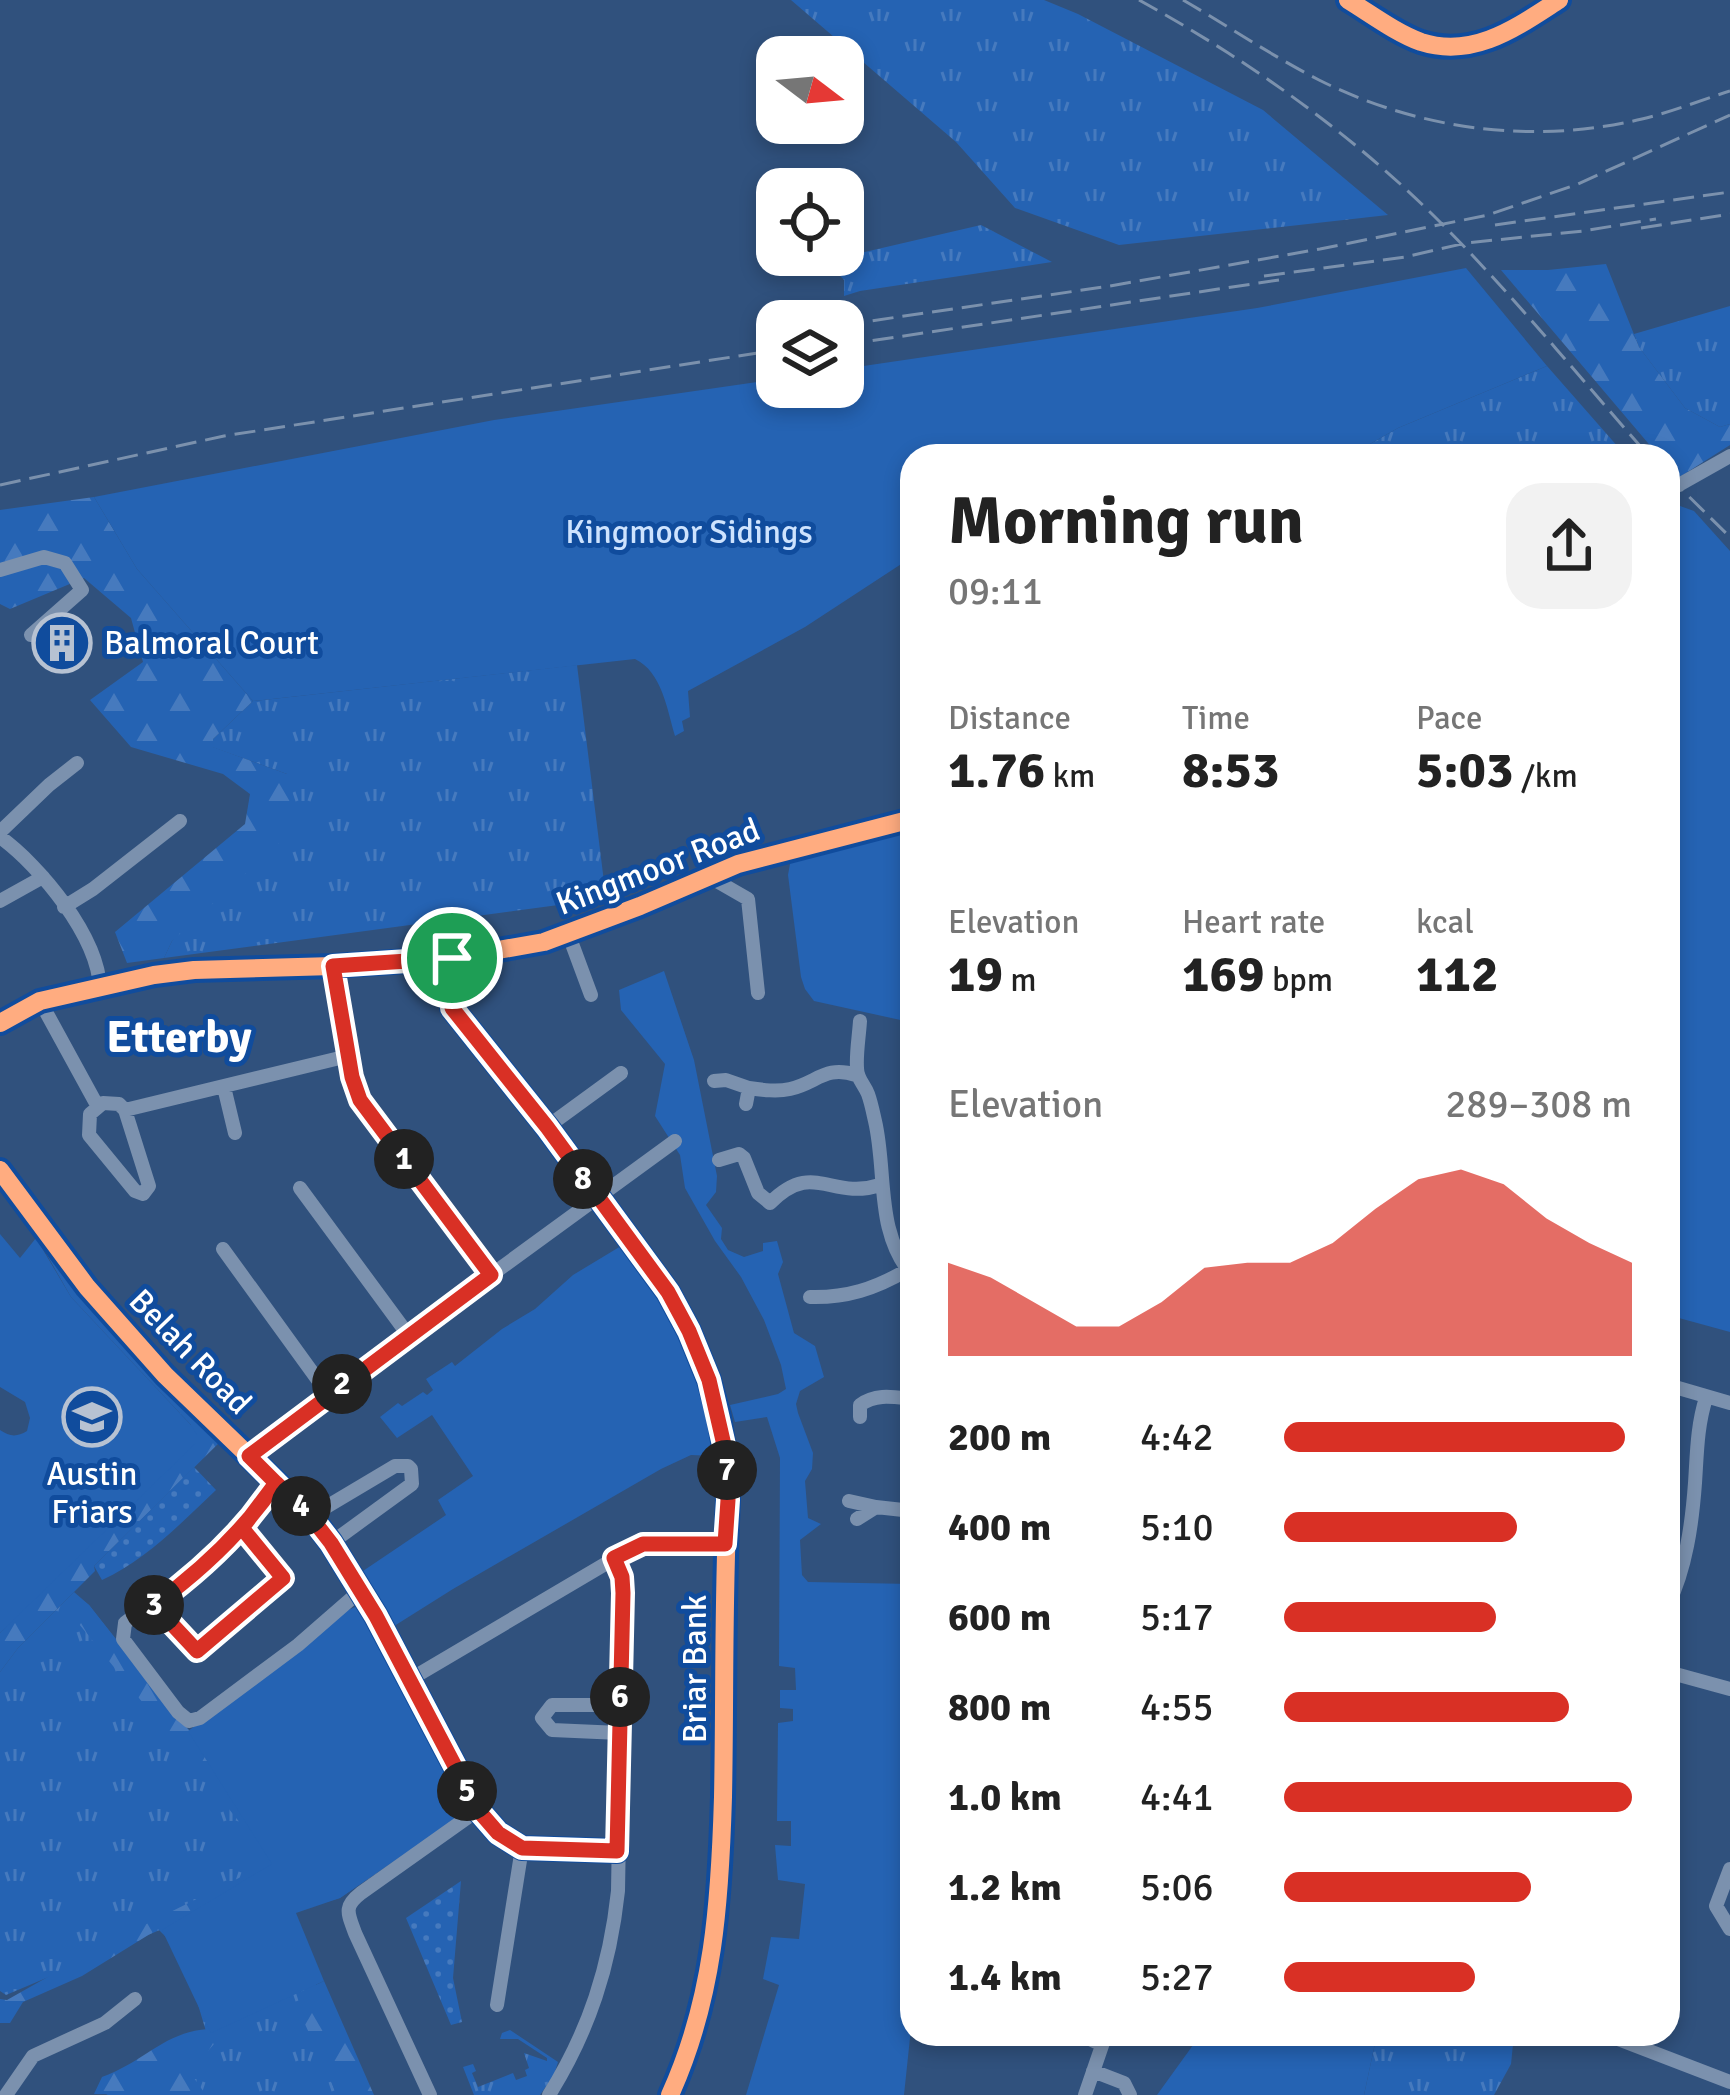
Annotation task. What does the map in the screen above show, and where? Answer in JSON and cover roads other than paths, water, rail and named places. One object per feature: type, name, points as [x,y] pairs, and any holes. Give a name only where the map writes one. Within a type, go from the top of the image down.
[{"type":"street","points":[[1348,0],[1417,40],[1437,45],[1488,42],[1558,0]]},
{"type":"street","points":[[1680,484],[1730,456]]},
{"type":"street","points":[[0,570],[44,556],[65,563],[82,590],[32,635]]},
{"type":"street","points":[[77,763],[0,834],[30,862],[64,907],[93,955],[100,988]]},
{"type":"street","points":[[64,907],[180,820]]},
{"type":"street","name":"Kingmoor Road","points":[[0,1023],[40,1001],[154,975],[452,958],[544,942],[737,864],[900,822]]},
{"type":"street","points":[[708,876],[748,899],[758,993]]},
{"type":"street","points":[[0,901],[43,877]]},
{"type":"street","points":[[568,933],[590,995]]},
{"type":"street","name":"Briar Bank","points":[[452,958],[452,1008],[668,1292],[709,1380],[724,1445],[728,1500],[717,1925],[701,2008],[670,2095]]},
{"type":"street","points":[[333,966],[360,1100],[491,1275]]},
{"type":"street","points":[[40,1001],[98,1107]]},
{"type":"street","points":[[860,1021],[856,1075],[866,1090],[876,1126],[880,1185],[891,1236],[900,1254]]},
{"type":"street","points":[[125,1110],[348,1056]]},
{"type":"street","points":[[714,1081],[736,1082],[748,1096],[796,1088],[819,1075],[842,1071],[856,1075]]},
{"type":"street","points":[[547,1127],[621,1073]]},
{"type":"street","points":[[224,1087],[235,1132]]},
{"type":"street","points":[[103,1103],[125,1110],[149,1186],[143,1194],[135,1191],[91,1140],[90,1114],[103,1103]]},
{"type":"street","points":[[249,1456],[675,1141]]},
{"type":"street","points":[[719,1160],[739,1154],[744,1158],[770,1211],[783,1190],[802,1181],[846,1190],[880,1185]]},
{"type":"street","name":"Belah Road","points":[[0,1170],[87,1287],[165,1375],[310,1516],[331,1543],[478,1810],[498,1833],[522,1848]]},
{"type":"street","points":[[300,1188],[409,1336]]},
{"type":"street","points":[[223,1249],[328,1394]]},
{"type":"street","points":[[820,1302],[900,1276]]},
{"type":"street","points":[[1680,1389],[1730,1403]]},
{"type":"street","points":[[842,1398],[860,1411],[877,1397],[900,1398]]},
{"type":"street","points":[[1680,1573],[1706,1398]]},
{"type":"street","points":[[310,1516],[395,1466],[411,1469],[412,1484],[331,1543]]},
{"type":"street","points":[[276,1483],[204,1567],[125,1623],[123,1640],[178,1712],[189,1721],[200,1718],[298,1645],[360,1591]]},
{"type":"street","points":[[849,1501],[900,1510]]},
{"type":"street","points":[[857,1520],[876,1507]]},
{"type":"street","points":[[154,1605],[197,1651],[283,1578],[242,1528]]},
{"type":"street","points":[[410,1681],[643,1544],[725,1544]]},
{"type":"street","points":[[549,2095],[598,1998],[614,1929],[623,1593],[614,1558]]},
{"type":"street","points":[[1680,1675],[1730,1689]]},
{"type":"street","points":[[620,1705],[552,1705],[542,1718],[552,1730],[620,1733]]},
{"type":"street","points":[[430,2095],[355,1933],[348,1907],[351,1900],[478,1810]]},
{"type":"street","points":[[497,2005],[522,1848],[617,1851]]},
{"type":"street","points":[[1730,1869],[1716,1906],[1730,1929]]},
{"type":"street","points":[[6,2095],[33,2056],[105,2023],[135,1999]]},
{"type":"street","points":[[1085,2095],[1102,2046]]},
{"type":"street","points":[[1636,2046],[1730,2082]]},
{"type":"street","points":[[1093,2071],[1124,2084],[1130,2095]]},
{"type":"railway","points":[[1139,0],[1294,98],[1401,184],[1490,274],[1639,444]]},
{"type":"railway","points":[[1183,0],[1302,71],[1357,97],[1396,111],[1477,128],[1560,131],[1601,127],[1730,91]]},
{"type":"railway","points":[[864,322],[1110,286],[1488,215],[1578,184],[1730,115]]},
{"type":"railway","points":[[1495,225],[1730,192]]},
{"type":"railway","points":[[1641,228],[1730,214]]},
{"type":"railway","points":[[1264,276],[1656,219]]},
{"type":"railway","points":[[864,342],[1279,280]]},
{"type":"railway","points":[[0,485],[224,436],[756,353]]},
{"type":"railway","points":[[1680,488],[1730,537]]},
{"type":"place","name":"Balmoral Court","points":[[62,643]]},
{"type":"place","name":"Austin Friars","points":[[92,1417]]},
{"type":"district","name":"Etterby","points":[[179,1037]]},
{"type":"park label","name":"Kingmoor Sidings","points":[[689,532]]}]
